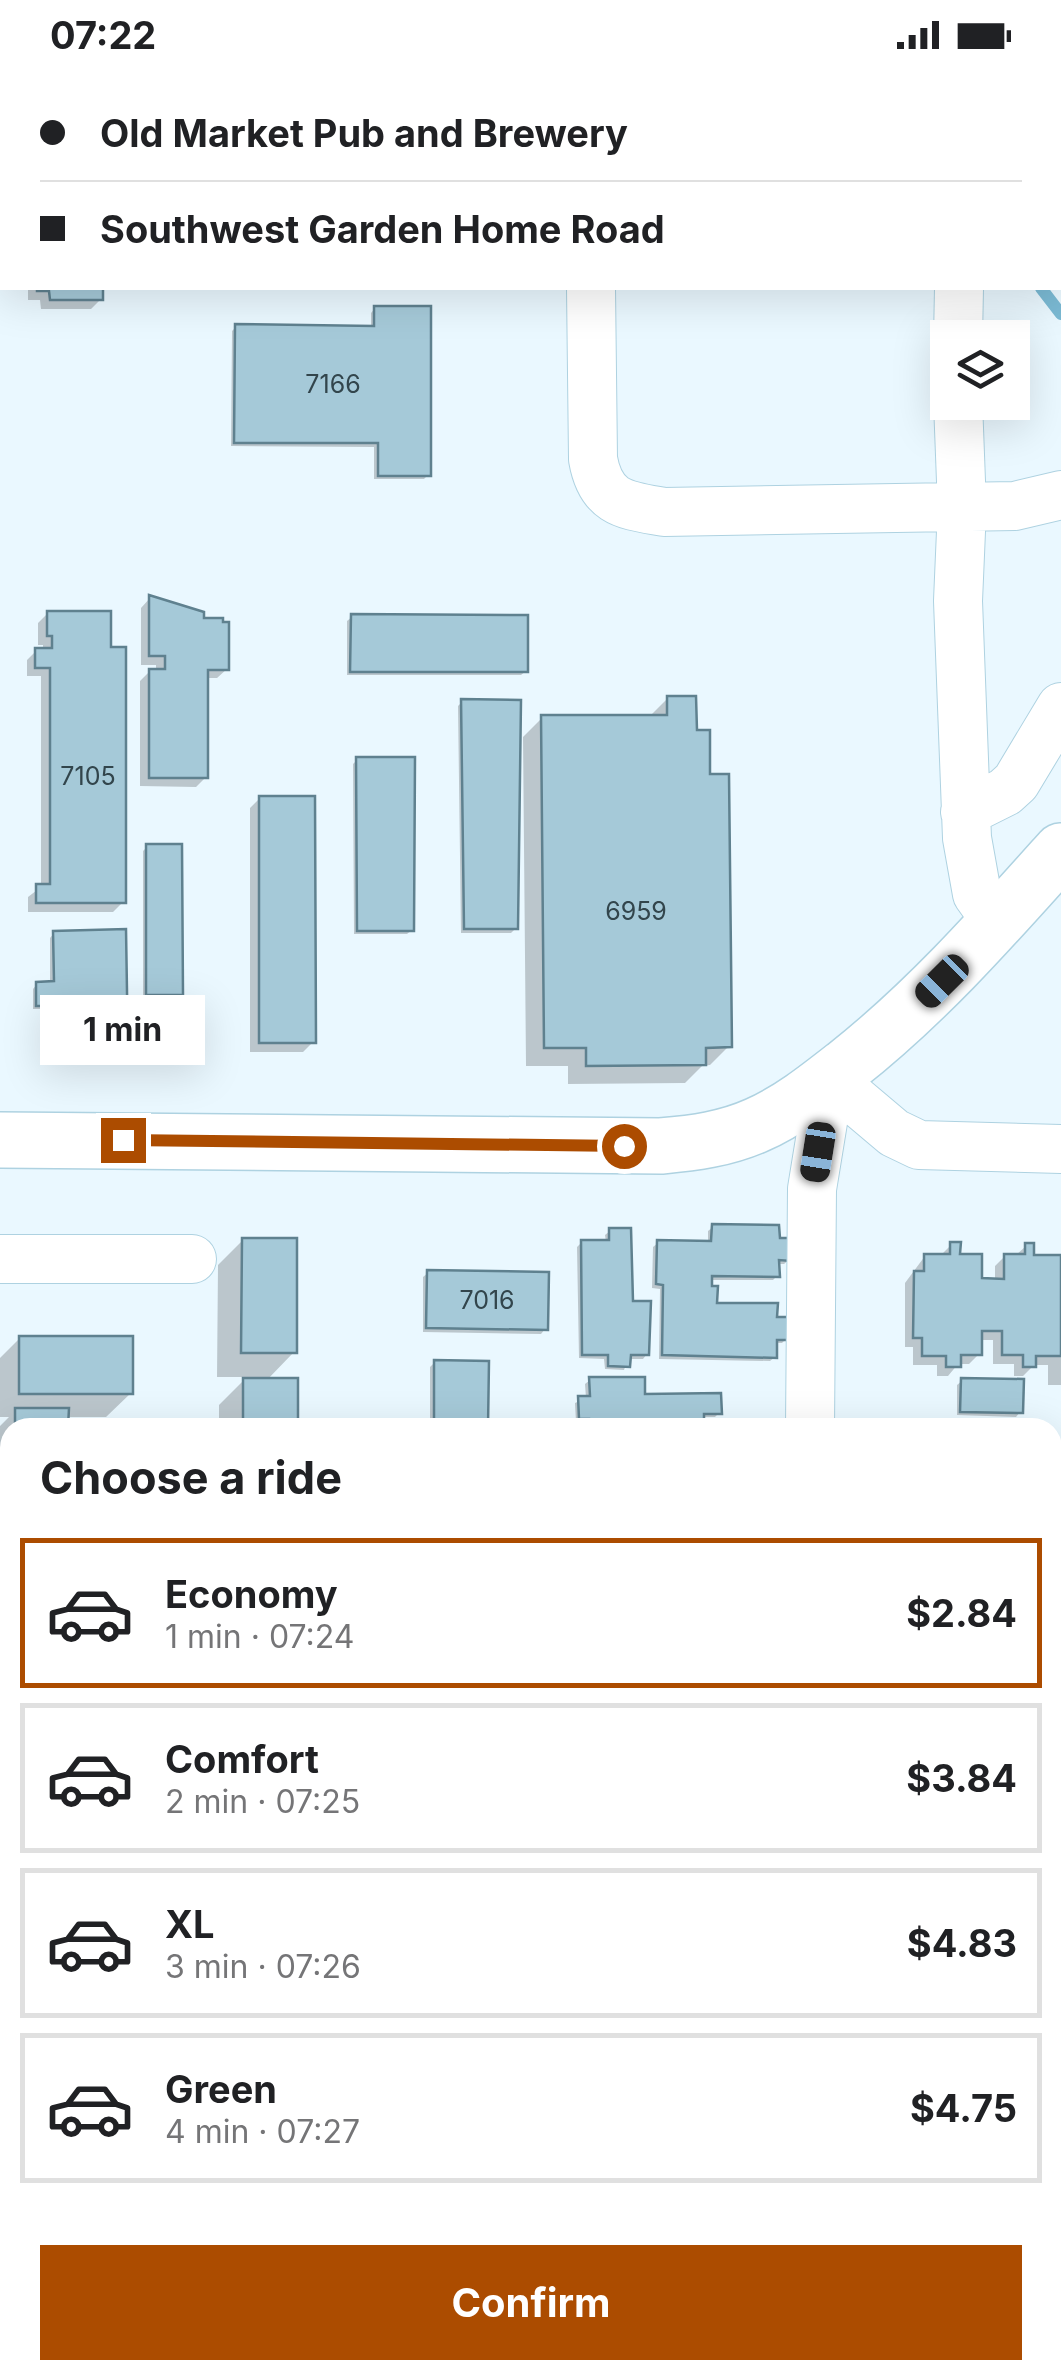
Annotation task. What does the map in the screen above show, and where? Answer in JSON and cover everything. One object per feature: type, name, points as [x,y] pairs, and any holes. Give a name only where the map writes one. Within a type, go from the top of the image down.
[{"type":"main road","points":[[0,1140],[678,1145],[729,1135],[758,1124],[830,1078],[924,998],[1061,851]]},
{"type":"street","points":[[591,290],[591,429],[596,475],[614,500],[664,512],[1015,506],[1061,495]]},
{"type":"street","points":[[958,320],[959,290]]},
{"type":"street","points":[[959,420],[962,508],[958,601],[965,812],[974,884],[997,922]]},
{"type":"street","points":[[965,812],[1005,792],[1016,782],[1061,707]]},
{"type":"street","points":[[830,1078],[894,1133],[919,1145],[1061,1149]]},
{"type":"street","points":[[810,1418],[812,1189],[830,1078]]},
{"type":"street","points":[[0,1259],[192,1259]]},
{"type":"building","points":[[103,290],[103,300],[50,300],[49,291],[37,291]]},
{"type":"building","points":[[374,306],[431,306],[431,476],[378,476],[378,443],[234,443],[235,324],[374,326]]},
{"type":"building","points":[[149,595],[204,612],[204,618],[223,618],[223,622],[229,622],[229,670],[208,670],[208,778],[149,778],[149,669],[165,669],[165,656],[149,656]]},
{"type":"building","points":[[47,611],[111,611],[111,647],[126,647],[126,903],[36,903],[36,884],[50,884],[50,668],[35,668],[35,648],[52,648],[52,636],[47,636]]},
{"type":"building","points":[[351,614],[528,615],[528,672],[350,672]]},
{"type":"building","points":[[667,696],[696,696],[697,730],[710,730],[710,774],[729,774],[732,1047],[706,1048],[706,1065],[586,1066],[586,1048],[544,1048],[541,715],[667,715]]},
{"type":"building","points":[[461,699],[521,700],[518,929],[464,929]]},
{"type":"building","points":[[356,757],[415,757],[414,931],[357,931]]},
{"type":"building","points":[[259,796],[315,796],[316,1043],[259,1043]]},
{"type":"building","points":[[146,844],[182,844],[183,995],[146,995]]},
{"type":"building","points":[[126,929],[128,1054],[53,1055],[53,1006],[36,1006],[36,982],[54,981],[53,931]]},
{"type":"building","points":[[147,1016],[200,1016],[200,1054],[148,1054]]},
{"type":"building","points":[[712,1224],[779,1225],[780,1238],[791,1238],[791,1261],[779,1260],[780,1277],[712,1276],[712,1286],[718,1286],[717,1303],[778,1303],[777,1317],[789,1317],[789,1340],[777,1340],[777,1358],[662,1355],[663,1285],[656,1284],[657,1240],[711,1241]]},
{"type":"building","points":[[609,1228],[631,1228],[633,1301],[651,1301],[649,1355],[631,1355],[630,1367],[608,1366],[608,1355],[582,1355],[581,1240],[609,1240]]},
{"type":"building","points":[[242,1238],[297,1238],[297,1353],[241,1353]]},
{"type":"building","points":[[950,1242],[961,1242],[960,1254],[982,1254],[982,1278],[1004,1279],[1004,1254],[1025,1254],[1025,1243],[1034,1243],[1034,1255],[1061,1255],[1061,1356],[1036,1356],[1036,1367],[1023,1367],[1023,1355],[1002,1355],[1002,1331],[982,1331],[982,1355],[961,1355],[961,1367],[946,1367],[946,1356],[922,1356],[922,1338],[913,1338],[914,1271],[924,1271],[924,1254],[950,1254]]},
{"type":"building","points":[[427,1270],[549,1272],[548,1330],[426,1328]]},
{"type":"building","points":[[19,1336],[133,1336],[133,1394],[19,1394]]},
{"type":"building","points":[[434,1360],[489,1361],[488,1418],[434,1418]]},
{"type":"building","points":[[589,1377],[645,1377],[645,1394],[721,1393],[722,1414],[704,1414],[704,1418],[579,1418],[578,1396],[590,1396]]},
{"type":"building","points":[[243,1378],[298,1378],[298,1418],[243,1418]]},
{"type":"building","points":[[961,1378],[1024,1379],[1023,1413],[960,1412]]},
{"type":"building","points":[[15,1408],[69,1408],[68,1418],[15,1418]]},
{"type":"waterway","points":[[1043,290],[1061,314]]},
{"type":"route","points":[[123,1140],[624,1146]]}]
